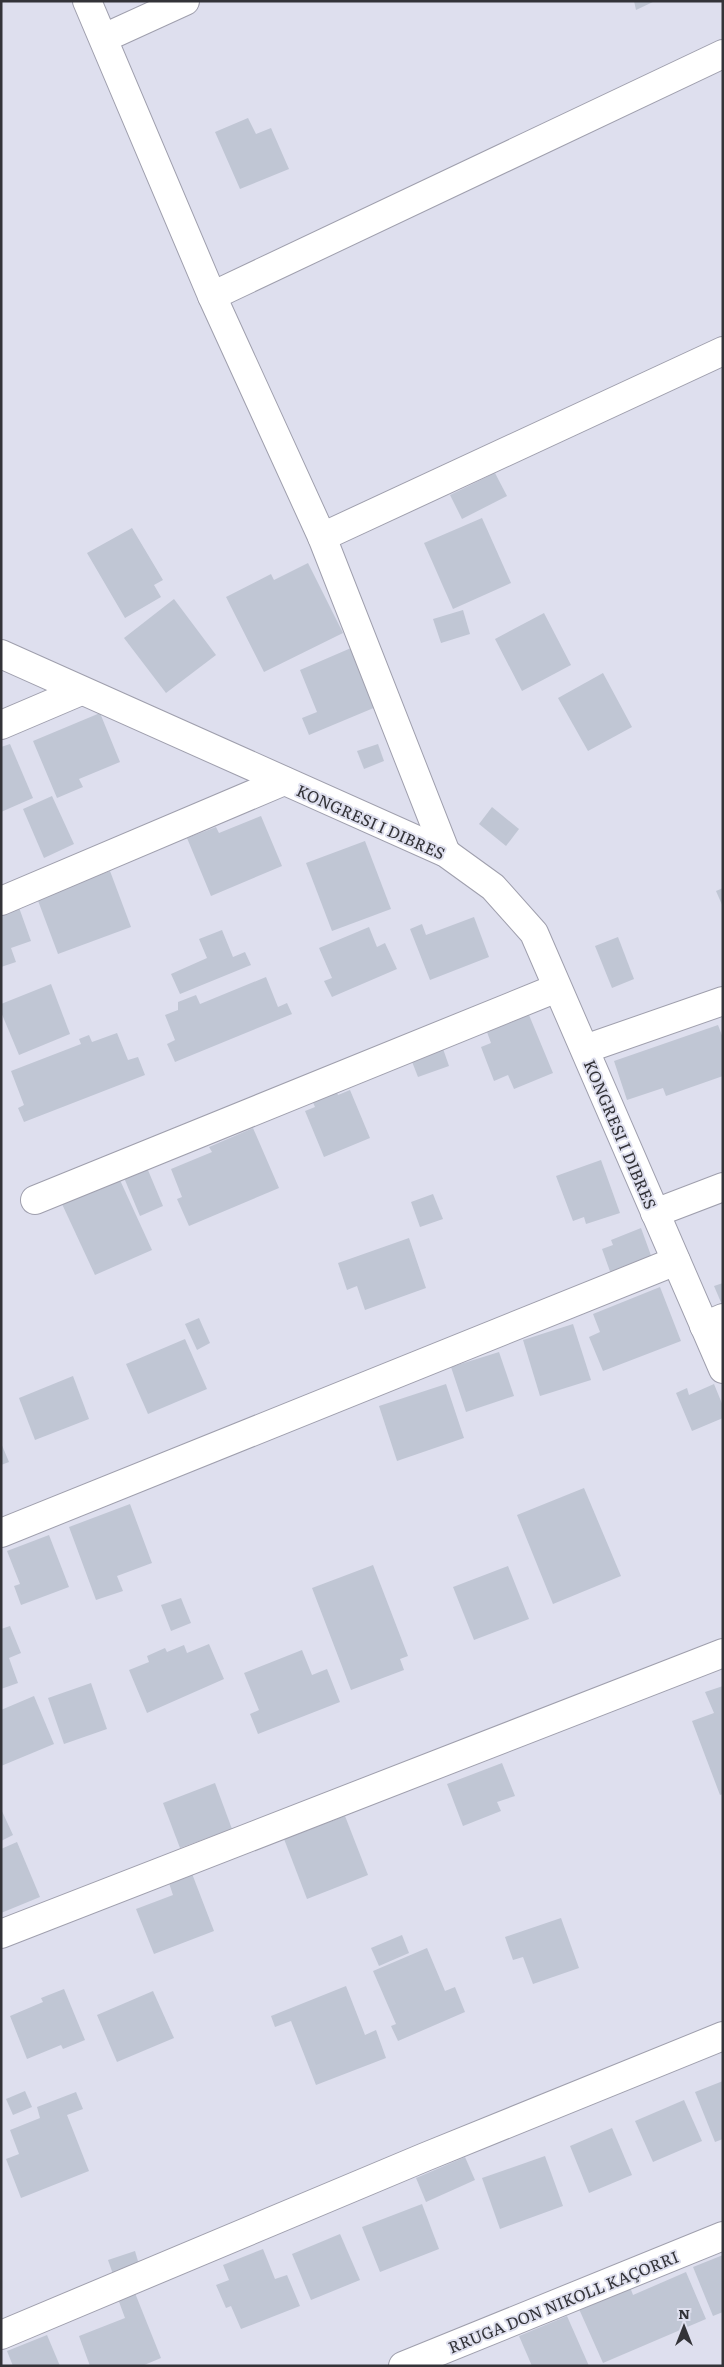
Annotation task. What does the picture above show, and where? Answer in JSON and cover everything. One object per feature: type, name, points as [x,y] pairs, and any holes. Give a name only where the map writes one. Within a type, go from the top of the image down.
[{"type":"street","points":[[88,1],[212,296],[322,537],[446,853]]},
{"type":"street","points":[[104,38],[185,1]]},
{"type":"street","points":[[212,296],[723,54]]},
{"type":"street","points":[[322,537],[723,351]]},
{"type":"street","name":"KONGRESI I DIBRES","points":[[1,654],[81,692],[446,853],[493,887],[534,933],[676,1262],[713,1322],[723,1369]]},
{"type":"street","points":[[1,726],[81,692]]},
{"type":"street","points":[[1,901],[284,781]]},
{"type":"street","points":[[35,1200],[557,988]]},
{"type":"street","points":[[585,1049],[723,1001]]},
{"type":"street","points":[[655,1213],[723,1187]]},
{"type":"street","points":[[1,1533],[676,1262]]},
{"type":"street","points":[[1,1934],[723,1653]]},
{"type":"street","points":[[1,2335],[425,2157],[723,2036]]},
{"type":"street","name":"RRUGA DON NIKOLL KAÇORRI","points":[[403,2366],[723,2236]]},
{"type":"building","points":[[634,1],[655,1],[636,10]]},
{"type":"building","points":[[248,118],[256,134],[271,128],[289,169],[240,189],[215,132]]},
{"type":"building","points":[[495,473],[507,496],[462,519],[450,495]]},
{"type":"building","points":[[482,518],[511,583],[453,609],[424,543]]},
{"type":"building","points":[[132,528],[163,580],[154,585],[161,597],[125,618],[87,553]]},
{"type":"building","points":[[308,563],[343,633],[264,672],[226,597],[271,574],[274,580]]},
{"type":"building","points":[[174,599],[216,655],[166,693],[124,638]]},
{"type":"building","points":[[463,610],[470,634],[441,643],[433,619]]},
{"type":"building","points":[[544,613],[571,665],[522,691],[495,639]]},
{"type":"building","points":[[351,648],[376,707],[309,735],[302,718],[317,712],[300,670]]},
{"type":"building","points":[[603,673],[632,727],[588,751],[558,698]]},
{"type":"building","points":[[100,713],[120,762],[79,779],[83,787],[57,798],[33,741]]},
{"type":"building","points":[[10,744],[33,798],[1,812],[1,747]]},
{"type":"building","points":[[378,744],[384,761],[364,769],[357,751]]},
{"type":"building","points":[[52,796],[74,844],[44,858],[23,809]]},
{"type":"building","points":[[492,807],[519,829],[506,846],[479,824]]},
{"type":"building","points":[[261,816],[282,866],[211,896],[187,838],[216,827],[219,833]]},
{"type":"building","points":[[365,841],[391,909],[332,931],[306,863]]},
{"type":"building","points":[[110,871],[131,927],[58,954],[37,898]]},
{"type":"building","points":[[723,888],[723,907],[716,891]]},
{"type":"building","points":[[17,902],[31,941],[11,948],[16,962],[1,967],[1,908]]},
{"type":"building","points":[[474,917],[489,957],[430,980],[410,929],[422,924],[426,935]]},
{"type":"building","points":[[369,927],[377,947],[385,943],[397,969],[332,997],[324,981],[332,978],[319,948]]},
{"type":"building","points":[[222,930],[233,957],[245,952],[251,965],[180,994],[171,974],[207,958],[199,939]]},
{"type":"building","points":[[618,937],[634,979],[612,988],[595,946]]},
{"type":"building","points":[[266,977],[278,1007],[287,1003],[292,1014],[175,1062],[167,1044],[175,1040],[165,1015],[178,1010],[178,1002],[196,995],[200,1004]]},
{"type":"building","points":[[51,984],[70,1034],[19,1055],[1,1012],[1,1004]]},
{"type":"building","points":[[529,1015],[553,1073],[514,1089],[508,1075],[494,1081],[481,1047],[491,1043],[487,1032]]},
{"type":"building","points":[[718,1025],[723,1038],[723,1076],[666,1096],[663,1088],[627,1100],[614,1061]]},
{"type":"building","points":[[117,1033],[128,1060],[138,1057],[145,1075],[24,1122],[18,1108],[24,1105],[11,1071],[81,1044],[79,1039],[89,1035],[92,1042]]},
{"type":"building","points":[[441,1043],[449,1066],[418,1077],[409,1054]]},
{"type":"building","points":[[334,1086],[338,1095],[350,1090],[370,1138],[324,1157],[305,1111],[315,1107],[310,1096]]},
{"type":"building","points":[[253,1128],[279,1188],[189,1226],[177,1199],[182,1197],[171,1169],[212,1152],[209,1147]]},
{"type":"building","points":[[601,1160],[620,1213],[586,1224],[584,1217],[573,1221],[556,1176]]},
{"type":"building","points":[[145,1163],[163,1206],[140,1216],[122,1173]]},
{"type":"building","points":[[119,1178],[152,1250],[95,1275],[62,1204]]},
{"type":"building","points":[[433,1194],[443,1219],[420,1227],[411,1202]]},
{"type":"building","points":[[641,1228],[653,1261],[612,1277],[602,1249],[613,1245],[611,1240]]},
{"type":"building","points":[[409,1238],[426,1288],[365,1310],[357,1286],[347,1290],[338,1263]]},
{"type":"building","points":[[723,1283],[723,1307],[714,1286]]},
{"type":"building","points":[[660,1287],[681,1341],[603,1371],[589,1337],[600,1332],[593,1314]]},
{"type":"building","points":[[199,1318],[210,1343],[197,1350],[185,1324]]},
{"type":"building","points":[[573,1324],[591,1380],[540,1396],[523,1340]]},
{"type":"building","points":[[185,1339],[207,1389],[148,1414],[126,1364]]},
{"type":"building","points":[[499,1352],[514,1396],[466,1412],[451,1367]]},
{"type":"building","points":[[73,1376],[89,1419],[35,1440],[19,1398]]},
{"type":"building","points":[[446,1384],[464,1438],[397,1461],[379,1406]]},
{"type":"building","points":[[714,1384],[723,1406],[723,1418],[692,1431],[676,1393],[687,1388],[689,1395]]},
{"type":"building","points":[[1,1443],[9,1462],[1,1465]]},
{"type":"building","points":[[584,1488],[621,1576],[553,1604],[517,1515]]},
{"type":"building","points":[[130,1504],[152,1563],[117,1576],[123,1591],[96,1600],[69,1527]]},
{"type":"building","points":[[49,1535],[69,1587],[21,1605],[14,1586],[20,1584],[7,1551]]},
{"type":"building","points":[[373,1565],[408,1656],[400,1659],[404,1670],[351,1690],[312,1588]]},
{"type":"building","points":[[508,1566],[529,1619],[474,1640],[453,1587]]},
{"type":"building","points":[[181,1598],[191,1623],[171,1631],[161,1605]]},
{"type":"building","points":[[10,1626],[21,1653],[9,1658],[18,1683],[1,1689],[1,1629]]},
{"type":"building","points":[[209,1644],[224,1679],[147,1713],[129,1670],[149,1662],[147,1656],[165,1648],[167,1652],[184,1645],[187,1653]]},
{"type":"building","points":[[302,1650],[312,1675],[327,1669],[340,1702],[258,1734],[250,1714],[259,1710],[244,1673]]},
{"type":"building","points":[[91,1683],[107,1729],[64,1744],[48,1698]]},
{"type":"building","points":[[723,1686],[723,1794],[720,1795],[692,1721],[714,1713],[705,1692]]},
{"type":"building","points":[[34,1696],[54,1744],[1,1766],[1,1710]]},
{"type":"building","points":[[502,1763],[515,1796],[497,1802],[501,1811],[463,1826],[447,1784]]},
{"type":"building","points":[[215,1783],[232,1829],[180,1848],[163,1803]]},
{"type":"building","points":[[1,1809],[13,1835],[1,1841]]},
{"type":"building","points":[[345,1816],[368,1875],[307,1899],[284,1839]]},
{"type":"building","points":[[17,1842],[40,1897],[1,1913],[1,1849]]},
{"type":"building","points":[[191,1871],[214,1931],[154,1954],[136,1909],[173,1895],[168,1880]]},
{"type":"building","points":[[561,1918],[579,1968],[533,1984],[523,1957],[513,1960],[505,1937]]},
{"type":"building","points":[[402,1935],[409,1953],[379,1966],[371,1948]]},
{"type":"building","points":[[427,1948],[445,1991],[455,1987],[465,2012],[398,2041],[391,2026],[396,2024],[373,1971]]},
{"type":"building","points":[[346,1986],[365,2035],[376,2030],[386,2058],[316,2085],[291,2021],[275,2027],[271,2016]]},
{"type":"building","points":[[64,1989],[85,2040],[63,2049],[61,2045],[27,2059],[10,2016],[43,2002],[41,1998]]},
{"type":"building","points":[[153,1991],[174,2038],[117,2062],[97,2015]]},
{"type":"building","points":[[723,2081],[723,2139],[715,2142],[695,2092]]},
{"type":"building","points":[[25,2091],[32,2107],[13,2115],[6,2099]]},
{"type":"building","points":[[76,2092],[83,2109],[67,2115],[89,2171],[21,2198],[6,2159],[19,2154],[10,2130],[40,2118],[37,2107]]},
{"type":"building","points":[[684,2100],[702,2141],[653,2162],[635,2121]]},
{"type":"building","points":[[612,2128],[632,2175],[589,2193],[570,2146]]},
{"type":"building","points":[[545,2156],[563,2206],[500,2229],[482,2178]]},
{"type":"building","points":[[465,2157],[475,2180],[426,2202],[416,2178]]},
{"type":"building","points":[[422,2204],[439,2249],[380,2272],[362,2227]]},
{"type":"building","points":[[340,2234],[360,2280],[311,2300],[292,2254]]},
{"type":"building","points":[[263,2249],[275,2279],[287,2275],[300,2306],[241,2329],[231,2306],[226,2308],[216,2285],[229,2280],[223,2265]]},
{"type":"building","points":[[135,2251],[140,2268],[114,2277],[108,2260]]},
{"type":"building","points":[[723,2255],[723,2312],[713,2316],[693,2267]]},
{"type":"building","points":[[686,2272],[706,2319],[603,2363],[579,2309],[630,2287],[633,2295]]},
{"type":"building","points":[[135,2293],[161,2358],[142,2366],[90,2366],[79,2336],[125,2318],[118,2299]]},
{"type":"building","points":[[567,2316],[589,2366],[532,2366],[519,2336]]},
{"type":"building","points":[[47,2335],[60,2366],[13,2366],[7,2351]]}]
